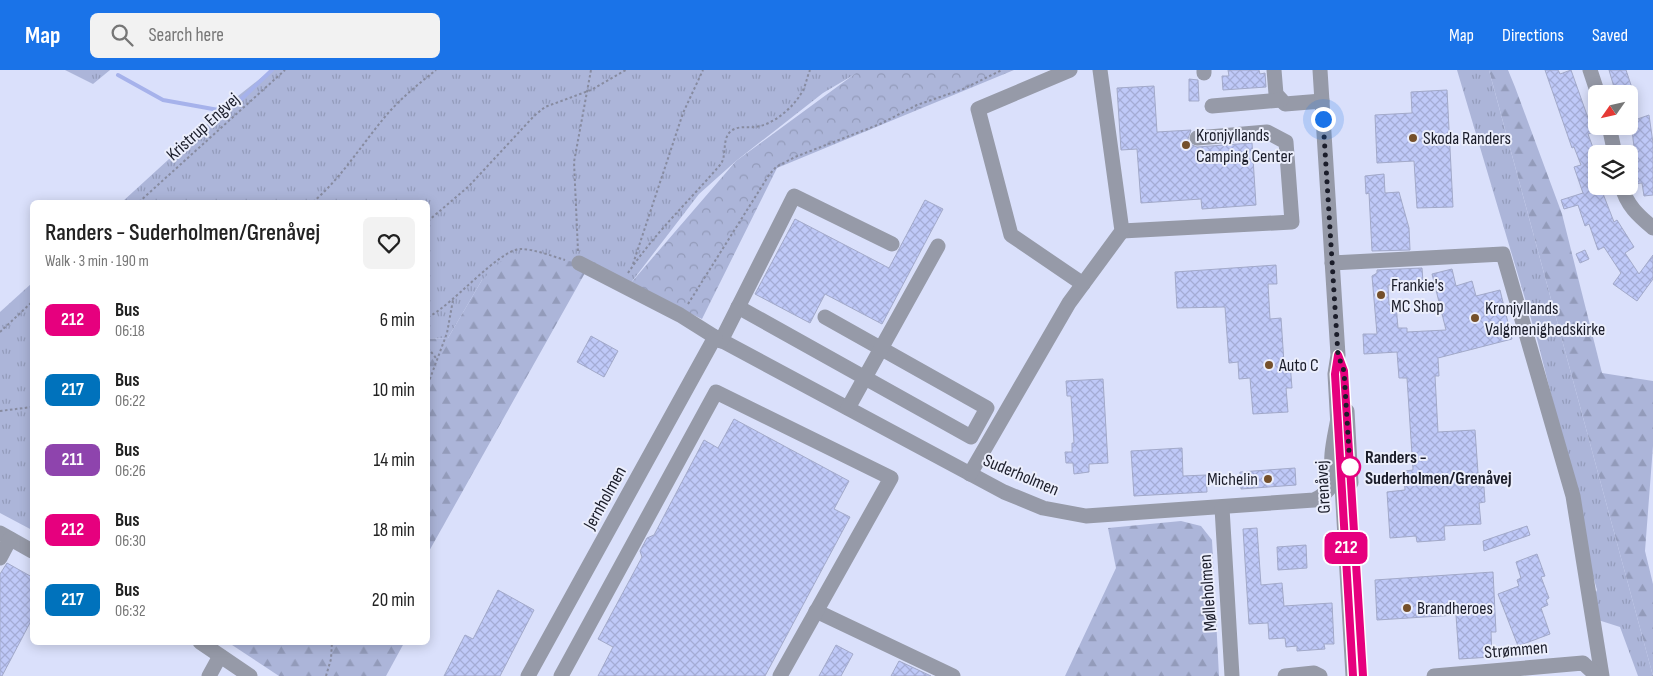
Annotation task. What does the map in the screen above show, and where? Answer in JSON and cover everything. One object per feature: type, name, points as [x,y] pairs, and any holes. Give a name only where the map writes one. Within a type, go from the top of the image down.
[{"type":"street","points":[[1070,70],[978,109],[1011,235],[1083,284]]},
{"type":"street","points":[[970,474],[1069,303],[1122,231],[1100,70]]},
{"type":"street","points":[[1274,70],[1276,94],[1285,104],[1322,101]]},
{"type":"street","name":"Grenåvej","points":[[1320,70],[1338,355],[1335,374],[1354,676]]},
{"type":"street","points":[[1590,70],[1595,85]]},
{"type":"street","points":[[1212,106],[1281,100]]},
{"type":"street","points":[[1122,231],[1292,222],[1286,142],[1268,132],[1197,138]]},
{"type":"street","points":[[1624,195],[1635,213],[1653,228]]},
{"type":"street","name":"Jernholmen","points":[[528,676],[718,339],[738,307],[794,196],[892,244]]},
{"type":"street","points":[[848,408],[938,246]]},
{"type":"street","points":[[1332,263],[1503,254],[1573,496],[1602,676]]},
{"type":"street","name":"Suderholmen","points":[[579,263],[680,315],[718,339],[1004,492],[1043,508],[1086,516],[1222,508],[1314,500],[1328,492],[1334,481],[1332,455],[1338,418]]},
{"type":"street","points":[[738,307],[971,437],[987,408],[825,317]]},
{"type":"street","name":"Grenåvej","points":[[1338,355],[1344,371],[1363,676]]},
{"type":"street","points":[[561,676],[716,392],[891,478],[780,676]]},
{"type":"street","name":"Mølleholmen","points":[[1222,508],[1232,676]]},
{"type":"street","points":[[0,558],[5,536],[30,550]]},
{"type":"street","points":[[816,611],[953,676]]},
{"type":"street","points":[[204,645],[250,676]]},
{"type":"street","points":[[209,676],[220,656]]},
{"type":"street","name":"Strømmen","points":[[1434,676],[1550,671],[1583,664],[1597,676]]},
{"type":"street","points":[[1285,676],[1314,673],[1320,676]]},
{"type":"path","name":"Kristrup Engvej","points":[[141,200],[285,70]]},
{"type":"path","points":[[315,200],[335,183],[381,121],[411,90],[436,70]]},
{"type":"path","points":[[430,316],[454,299],[500,259],[514,250],[522,249],[579,263],[574,162],[591,70]]},
{"type":"path","points":[[430,219],[469,186],[534,116],[545,107],[586,92],[626,70]]},
{"type":"path","points":[[632,266],[683,113],[703,70]]},
{"type":"path","points":[[621,284],[632,266],[722,163],[724,145],[730,132],[739,127],[755,127],[771,123],[790,107],[803,91],[810,70]]},
{"type":"path","points":[[680,315],[716,262],[768,175],[776,167],[795,157],[880,124],[930,99],[963,89],[1002,70]]},
{"type":"path","points":[[430,378],[446,333],[454,299]]},
{"type":"path","points":[[0,332],[30,304]]},
{"type":"path","points":[[430,350],[436,358]]},
{"type":"path","points":[[0,411],[30,407]]},
{"type":"path","points":[[326,676],[331,659],[332,645]]},
{"type":"green space","points":[[65,70],[110,70],[93,84]]},
{"type":"green space","points":[[271,70],[862,70],[823,93],[736,161],[699,194],[630,284],[590,264],[482,280],[448,338],[430,339],[430,200],[124,200],[238,96]]},
{"type":"green space","points":[[860,70],[1014,70],[777,168],[702,319],[630,284],[736,161]]},
{"type":"green space","points":[[1457,70],[1489,70],[1653,676],[1638,676],[1620,627],[1595,619],[1593,598],[1597,590],[1585,548],[1568,461],[1537,339]]},
{"type":"green space","points":[[1489,70],[1508,70],[1515,87],[1562,214],[1602,373],[1653,381],[1653,446],[1645,551],[1653,584],[1653,676]]},
{"type":"green space","points":[[510,253],[590,264],[430,549],[430,339],[448,338],[482,280]]},
{"type":"green space","points":[[30,285],[30,529],[0,513],[0,312]]},
{"type":"green space","points":[[1181,521],[1201,526],[1212,540],[1219,676],[1065,676],[1116,568],[1108,528]]},
{"type":"green space","points":[[232,645],[403,645],[386,676],[279,676]]},
{"type":"building","points":[[1228,70],[1259,70],[1260,74],[1265,73],[1266,87],[1223,90],[1222,76],[1229,76]]},
{"type":"building","points":[[1545,70],[1558,70],[1560,74],[1571,70],[1588,118],[1588,135],[1592,145],[1588,145],[1588,195],[1604,195],[1614,222],[1617,220],[1634,247],[1625,253],[1639,274],[1653,255],[1653,279],[1637,301],[1613,284],[1621,273],[1604,247],[1598,250],[1589,224],[1585,226],[1578,205],[1564,209],[1561,200],[1583,193],[1574,167],[1581,165],[1574,147],[1572,148]]},
{"type":"building","points":[[1609,70],[1626,70],[1631,85],[1613,85]]},
{"type":"building","points":[[1189,79],[1198,80],[1199,101],[1189,101]]},
{"type":"building","name":"Kronjyllands Camping Center","points":[[1154,86],[1157,132],[1191,130],[1188,139],[1190,144],[1197,147],[1252,143],[1256,205],[1202,209],[1201,199],[1141,203],[1137,149],[1121,150],[1117,88]]},
{"type":"building","name":"Skoda Randers","points":[[1447,90],[1453,207],[1417,208],[1414,161],[1377,163],[1375,115],[1412,113],[1411,92]]},
{"type":"building","points":[[1649,115],[1653,143],[1653,195],[1644,196],[1642,183],[1638,183],[1638,145],[1634,145],[1633,135],[1638,135],[1638,119]]},
{"type":"building","points":[[1384,174],[1385,193],[1399,192],[1409,228],[1410,250],[1372,251],[1369,193],[1366,194],[1365,176]]},
{"type":"building","points":[[925,200],[943,209],[882,324],[825,294],[810,323],[755,294],[795,219],[889,268]]},
{"type":"building","points":[[1585,250],[1589,259],[1580,263],[1576,254]]},
{"type":"building","points":[[1276,265],[1277,284],[1268,284],[1270,319],[1281,318],[1284,363],[1290,363],[1292,388],[1286,388],[1288,412],[1253,414],[1250,378],[1239,379],[1238,362],[1229,363],[1225,307],[1177,308],[1175,272]]},
{"type":"building","points":[[1422,268],[1423,282],[1388,285],[1389,305],[1396,305],[1398,328],[1407,328],[1407,332],[1446,330],[1432,274],[1452,269],[1456,286],[1472,281],[1476,296],[1500,290],[1512,339],[1438,358],[1439,376],[1435,376],[1438,432],[1475,430],[1479,487],[1484,487],[1485,502],[1479,503],[1481,524],[1444,526],[1445,540],[1417,542],[1416,536],[1390,538],[1387,492],[1405,490],[1404,471],[1413,470],[1407,378],[1399,378],[1397,352],[1364,354],[1363,334],[1377,334],[1372,276],[1377,273],[1377,270]]},
{"type":"building","points":[[591,336],[618,351],[604,377],[577,362]]},
{"type":"building","points":[[1103,379],[1108,463],[1089,464],[1089,472],[1074,474],[1073,463],[1066,463],[1065,452],[1072,452],[1072,443],[1074,443],[1071,396],[1067,396],[1066,381]]},
{"type":"building","points":[[734,419],[849,481],[834,509],[850,517],[765,676],[598,676],[613,647],[598,639],[642,557],[640,551],[647,538],[654,535],[704,440],[718,448]]},
{"type":"building","points":[[1182,448],[1183,476],[1206,475],[1207,492],[1134,496],[1131,451]]},
{"type":"building","name":"Michelin","points":[[1295,468],[1296,485],[1241,489],[1240,472]]},
{"type":"building","points":[[1527,526],[1530,535],[1484,551],[1483,541]]},
{"type":"building","points":[[1257,528],[1261,585],[1282,583],[1284,606],[1332,603],[1334,644],[1324,644],[1325,649],[1297,651],[1297,646],[1286,647],[1285,638],[1269,639],[1268,623],[1249,624],[1243,529]]},
{"type":"building","points":[[1306,545],[1307,568],[1278,570],[1277,547]]},
{"type":"building","points":[[1537,554],[1545,576],[1541,577],[1549,598],[1546,600],[1548,605],[1541,608],[1550,634],[1518,646],[1498,594],[1519,586],[1517,580],[1521,578],[1516,562]]},
{"type":"building","points":[[7,563],[30,576],[30,623],[2,676],[0,676],[0,574]]},
{"type":"building","points":[[1493,572],[1496,632],[1491,632],[1492,657],[1459,659],[1456,615],[1377,620],[1375,580]]},
{"type":"building","points":[[498,590],[534,610],[500,676],[444,676],[465,635],[473,639]]},
{"type":"building","points":[[836,645],[853,654],[841,676],[819,676]]},
{"type":"building","points":[[899,661],[931,676],[891,676]]},
{"type":"waterway","points":[[118,75],[163,100],[224,111],[234,106],[272,70]]},
{"type":"bus line","name":"212","points":[[1353,676],[1335,374],[1338,355],[1344,371],[1363,676]]},
{"type":"place","name":"Skoda Randers","points":[[1413,138]]},
{"type":"place","name":"Kronjyllands Camping Center","points":[[1186,145]]},
{"type":"place","name":"Frankie's MC Shop","points":[[1381,295]]},
{"type":"place","name":"Kronjyllands Valgmenighedskirke","points":[[1475,318]]},
{"type":"place","name":"Auto C","points":[[1269,365]]},
{"type":"place","name":"Randers - Suderholmen/Grenåvej","points":[[1350,467]]},
{"type":"place","name":"Michelin","points":[[1268,479]]},
{"type":"place","name":"Brandheroes","points":[[1407,608]]},
{"type":"route","points":[[1323,119],[1338,355],[1344,371],[1350,467]]}]
